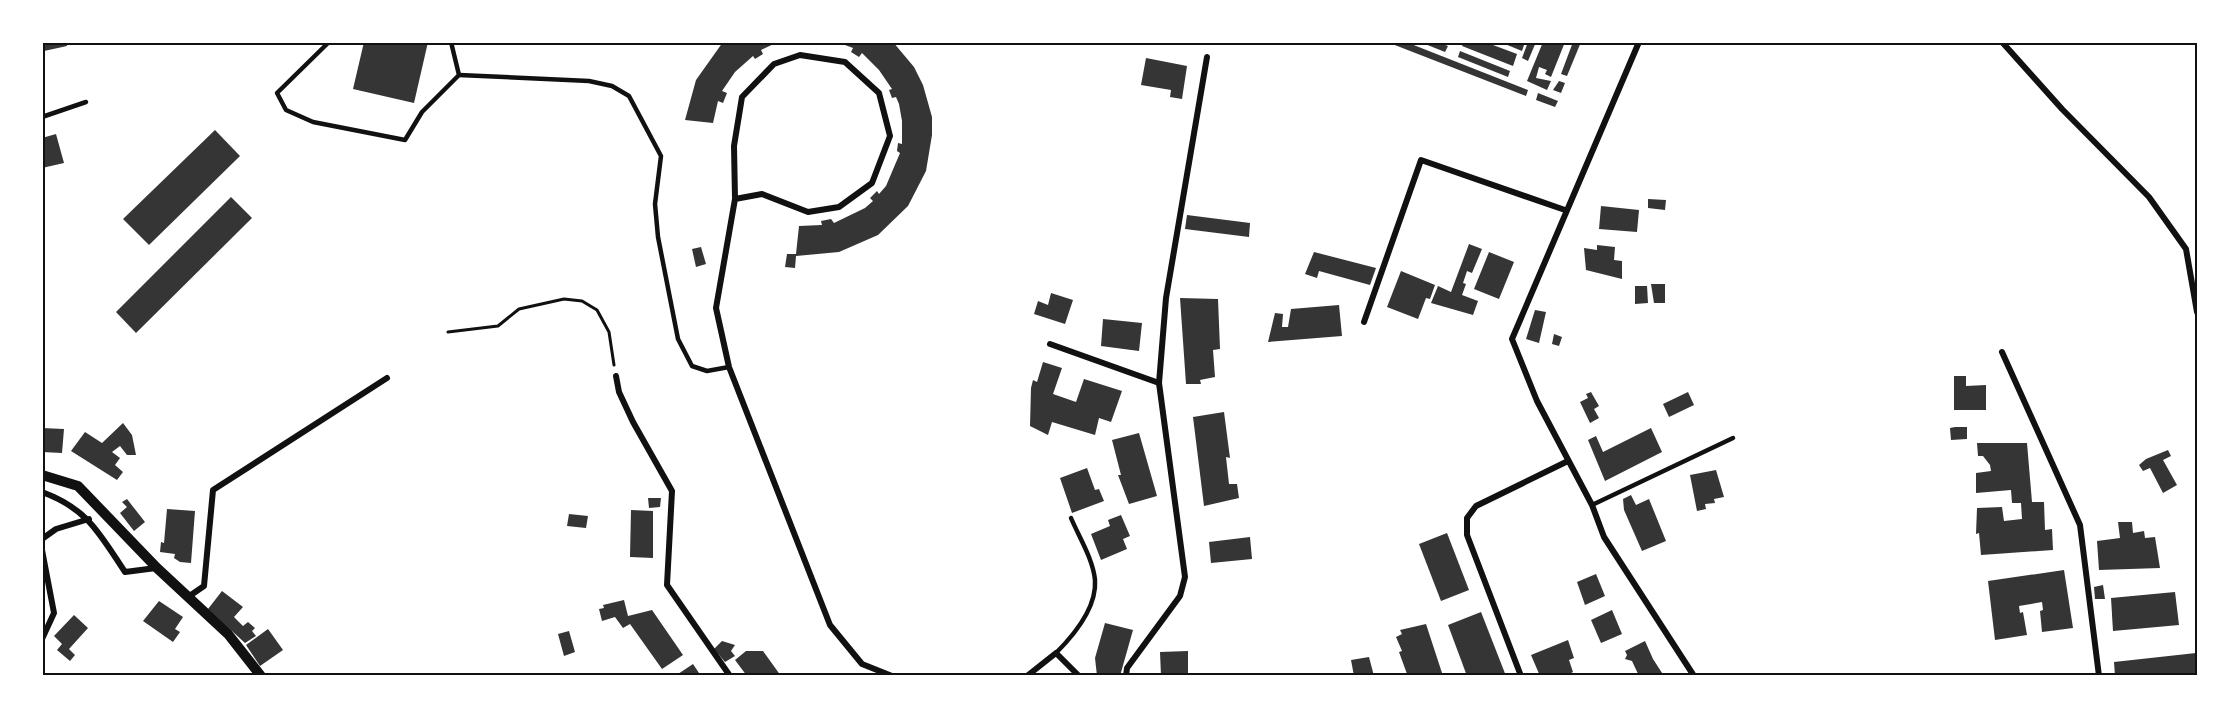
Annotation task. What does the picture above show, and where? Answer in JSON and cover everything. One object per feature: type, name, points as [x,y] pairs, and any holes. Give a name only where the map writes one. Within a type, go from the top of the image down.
[{"type":"street","points":[[1639,42],[1565,210],[1512,339],[1537,401],[1592,505],[1604,537],[1694,676]]},
{"type":"street","points":[[2002,42],[2062,109],[2149,197],[2187,249],[2197,312]]},
{"type":"street","points":[[735,200],[762,194],[808,212],[839,207],[872,183],[890,136],[879,93],[845,62],[800,55],[774,64],[742,97],[734,146],[735,200],[716,308],[729,367],[830,625],[861,664],[892,676]]},
{"type":"street","points":[[1126,676],[1127,668],[1180,596],[1185,577],[1160,383],[1166,298],[1207,57]]},
{"type":"street","points":[[1364,322],[1421,160],[1565,210]]},
{"type":"street","points":[[1050,344],[1160,383]]},
{"type":"street","points":[[2002,352],[2080,525],[2099,676]]},
{"type":"street","points":[[616,376],[619,392],[633,422],[672,491],[667,585],[730,676]]},
{"type":"street","points":[[188,597],[204,586],[213,490],[387,378]]},
{"type":"street","points":[[1521,676],[1467,535],[1467,518],[1476,506],[1568,461]]},
{"type":"street","points":[[42,475],[78,486],[157,568],[228,634],[261,676]]},
{"type":"street","points":[[42,492],[58,498],[89,519],[125,572],[157,568]]},
{"type":"street","points":[[42,539],[56,529],[89,519]]},
{"type":"street","points":[[42,550],[54,613],[42,639]]},
{"type":"street","points":[[1028,676],[1056,653],[1079,676]]},
{"type":"lane","points":[[329,42],[277,93],[286,110],[313,122],[405,140],[422,112],[459,75],[590,81],[612,86],[629,96],[661,156],[655,204],[657,226],[678,339],[692,366],[707,371],[729,367]]},
{"type":"lane","points":[[451,42],[459,75]]},
{"type":"lane","points":[[42,117],[86,102]]},
{"type":"lane","points":[[1592,505],[1733,438]]},
{"type":"lane","points":[[1056,653],[1076,633],[1089,606],[1095,582],[1091,564],[1071,518]]},
{"type":"path","points":[[448,332],[498,326],[519,309],[564,299],[582,301],[597,310],[609,332],[616,376]]},
{"type":"building","points":[[42,42],[66,42],[67,46],[44,51]]},
{"type":"building","points":[[364,42],[428,42],[414,103],[353,89]]},
{"type":"building","points":[[723,42],[778,42],[761,50],[763,54],[755,59],[753,56],[735,72],[722,91],[727,93],[723,103],[718,101],[713,123],[685,120],[696,80]]},
{"type":"building","points":[[837,42],[893,42],[914,67],[923,85],[932,117],[932,135],[926,171],[908,206],[878,235],[839,252],[796,256],[795,268],[785,267],[787,254],[796,254],[799,226],[822,225],[821,221],[831,219],[834,223],[865,208],[873,201],[870,198],[877,191],[879,194],[886,186],[900,153],[897,151],[898,143],[902,144],[902,121],[899,104],[896,97],[892,98],[889,90],[892,89],[879,70],[862,53],[859,57],[851,52],[853,48]]},
{"type":"building","points":[[1387,42],[1406,42],[1528,90],[1526,96]]},
{"type":"building","points":[[1420,42],[1437,42],[1448,46],[1445,52]]},
{"type":"building","points":[[1464,42],[1485,42],[1517,54],[1513,66],[1462,46]]},
{"type":"building","points":[[1500,42],[1522,42],[1524,45],[1522,51]]},
{"type":"building","points":[[1528,42],[1536,42],[1528,61],[1522,58]]},
{"type":"building","points":[[1543,42],[1565,42],[1551,77],[1545,74],[1547,70],[1539,67],[1536,78],[1551,81],[1547,90],[1527,81]]},
{"type":"building","points":[[1573,42],[1581,42],[1567,76],[1561,74]]},
{"type":"building","points":[[1460,51],[1510,71],[1508,77],[1458,57]]},
{"type":"building","points":[[1146,58],[1187,66],[1182,99],[1170,97],[1171,90],[1141,85]]},
{"type":"building","points":[[1559,81],[1565,83],[1561,93],[1553,90]]},
{"type":"building","points":[[1538,93],[1558,101],[1555,107],[1536,100]]},
{"type":"building","points":[[215,130],[240,156],[149,245],[123,219]]},
{"type":"building","points":[[56,134],[64,163],[42,168],[42,138]]},
{"type":"building","points":[[231,197],[252,218],[136,333],[116,312]]},
{"type":"building","points":[[1648,199],[1666,200],[1665,210],[1648,208]]},
{"type":"building","points":[[1601,206],[1639,210],[1637,232],[1599,229]]},
{"type":"building","points":[[1187,215],[1250,223],[1249,237],[1185,229]]},
{"type":"building","points":[[1469,244],[1482,249],[1472,273],[1467,271],[1463,283],[1466,284],[1462,295],[1478,301],[1473,315],[1431,303],[1438,286],[1451,292]]},
{"type":"building","points":[[1597,245],[1615,247],[1614,260],[1622,261],[1622,279],[1586,270],[1584,248],[1597,250]]},
{"type":"building","points":[[701,247],[706,264],[696,267],[692,249]]},
{"type":"building","points":[[1314,252],[1376,268],[1370,285],[1319,271],[1317,278],[1305,274]]},
{"type":"building","points":[[1489,252],[1514,262],[1499,299],[1474,289]]},
{"type":"building","points":[[1401,271],[1435,285],[1430,299],[1426,298],[1418,319],[1387,307]]},
{"type":"building","points":[[1651,284],[1665,284],[1665,303],[1654,303]]},
{"type":"building","points":[[1635,286],[1647,286],[1648,303],[1635,304]]},
{"type":"building","points":[[1051,293],[1073,300],[1065,324],[1034,314],[1038,301],[1048,305]]},
{"type":"building","points":[[1180,298],[1218,299],[1220,349],[1213,350],[1215,377],[1200,380],[1201,384],[1186,384]]},
{"type":"building","points":[[1339,305],[1342,336],[1268,342],[1275,313],[1283,314],[1282,327],[1288,327],[1291,309]]},
{"type":"building","points":[[1535,310],[1546,312],[1539,343],[1526,339]]},
{"type":"building","points":[[1103,319],[1142,323],[1139,351],[1101,346]]},
{"type":"building","points":[[1554,334],[1562,337],[1559,346],[1552,344]]},
{"type":"building","points":[[1043,362],[1062,368],[1053,394],[1076,402],[1084,379],[1122,391],[1111,422],[1099,418],[1095,435],[1052,422],[1048,435],[1030,426],[1031,388],[1033,380],[1037,382]]},
{"type":"building","points":[[1954,376],[1966,376],[1966,386],[1986,385],[1986,410],[1954,410]]},
{"type":"building","points":[[1591,392],[1599,406],[1594,409],[1599,418],[1590,423],[1580,402],[1588,398],[1586,394]]},
{"type":"building","points":[[1688,392],[1694,405],[1669,417],[1663,404]]},
{"type":"building","points":[[1224,412],[1230,458],[1226,457],[1229,484],[1237,484],[1239,498],[1204,506],[1193,417]]},
{"type":"building","points":[[123,423],[132,435],[136,455],[127,455],[120,446],[112,452],[120,458],[115,465],[123,472],[117,480],[71,451],[85,432],[102,443]]},
{"type":"building","points":[[1967,427],[1967,439],[1951,440],[1950,428]]},
{"type":"building","points":[[42,428],[64,429],[62,453],[42,452]]},
{"type":"building","points":[[1651,428],[1662,452],[1605,481],[1588,440],[1596,436],[1603,452]]},
{"type":"building","points":[[1139,433],[1157,496],[1129,504],[1118,475],[1121,475],[1112,440]]},
{"type":"building","points":[[1977,443],[2027,443],[2032,502],[2044,502],[2045,530],[2052,529],[2053,550],[1981,555],[1979,533],[1976,534],[1977,508],[2002,507],[2004,521],[2022,519],[2021,503],[2012,503],[2011,490],[1976,493],[1976,473],[1991,471],[1990,465],[1983,456],[1978,456]]},
{"type":"building","points":[[2168,450],[2171,456],[2163,460],[2177,485],[2163,493],[2150,468],[2143,471],[2139,465],[2146,459]]},
{"type":"building","points":[[1087,468],[1095,490],[1099,489],[1104,501],[1072,513],[1060,478]]},
{"type":"building","points":[[1716,470],[1724,497],[1714,499],[1715,503],[1705,504],[1706,509],[1697,511],[1690,475]]},
{"type":"building","points":[[1631,495],[1636,505],[1649,499],[1666,541],[1642,551],[1624,510],[1623,499]]},
{"type":"building","points":[[648,498],[661,498],[660,507],[649,508]]},
{"type":"building","points":[[127,499],[145,522],[134,531],[120,513],[127,507],[122,502]]},
{"type":"building","points":[[167,509],[195,511],[191,563],[180,562],[174,558],[175,554],[160,552],[161,542],[164,543]]},
{"type":"building","points":[[631,510],[653,511],[653,558],[630,557]]},
{"type":"building","points":[[569,514],[588,516],[586,528],[567,526]]},
{"type":"building","points":[[1121,515],[1130,536],[1123,539],[1127,549],[1101,560],[1091,534],[1110,526],[1108,520]]},
{"type":"building","points":[[2118,522],[2132,522],[2133,533],[2144,531],[2145,538],[2155,537],[2160,568],[2099,570],[2097,541],[2120,538]]},
{"type":"building","points":[[1447,533],[1469,590],[1441,601],[1419,544]]},
{"type":"building","points":[[1250,537],[1252,559],[1211,563],[1209,542]]},
{"type":"building","points":[[2064,570],[2073,628],[2042,632],[2040,611],[2043,610],[2042,602],[2019,606],[2020,613],[2023,612],[2027,635],[1995,640],[1988,581]]},
{"type":"building","points":[[1596,574],[1605,596],[1585,605],[1577,582]]},
{"type":"building","points":[[2103,585],[2105,599],[2095,599],[2094,587]]},
{"type":"building","points":[[222,591],[243,607],[234,617],[243,626],[248,622],[255,628],[252,631],[256,636],[245,643],[208,609]]},
{"type":"building","points":[[2175,592],[2179,625],[2113,631],[2111,598]]},
{"type":"building","points":[[624,600],[628,616],[652,610],[683,655],[662,669],[630,624],[623,628],[615,617],[602,621],[599,609],[604,608],[603,605]]},
{"type":"building","points":[[159,601],[183,617],[175,629],[180,632],[173,642],[143,621]]},
{"type":"building","points":[[1612,610],[1622,634],[1601,643],[1591,620]]},
{"type":"building","points":[[1481,612],[1506,676],[1467,676],[1448,625]]},
{"type":"building","points":[[74,615],[88,628],[69,649],[75,655],[70,661],[57,650],[62,644],[54,636]]},
{"type":"building","points":[[1105,623],[1133,630],[1120,676],[1097,676],[1095,658]]},
{"type":"building","points":[[1426,624],[1443,676],[1407,674],[1399,652],[1402,651],[1396,637],[1402,634],[1400,630]]},
{"type":"building","points":[[268,629],[283,650],[260,666],[246,645]]},
{"type":"building","points":[[569,631],[575,652],[564,656],[558,634]]},
{"type":"building","points":[[1568,640],[1574,658],[1569,660],[1573,672],[1566,676],[1540,676],[1531,655]]},
{"type":"building","points":[[722,641],[735,645],[731,651],[735,656],[725,662],[714,649]]},
{"type":"building","points":[[1645,641],[1664,676],[1639,676],[1632,661],[1625,659],[1627,655],[1625,651]]},
{"type":"building","points":[[746,651],[763,651],[781,676],[747,676],[735,660]]},
{"type":"building","points":[[1188,651],[1188,676],[1161,676],[1160,652]]},
{"type":"building","points":[[2196,653],[2197,676],[2115,676],[2114,662]]},
{"type":"building","points":[[1369,657],[1374,676],[1354,676],[1351,660]]},
{"type":"building","points":[[693,664],[701,676],[675,676]]}]
